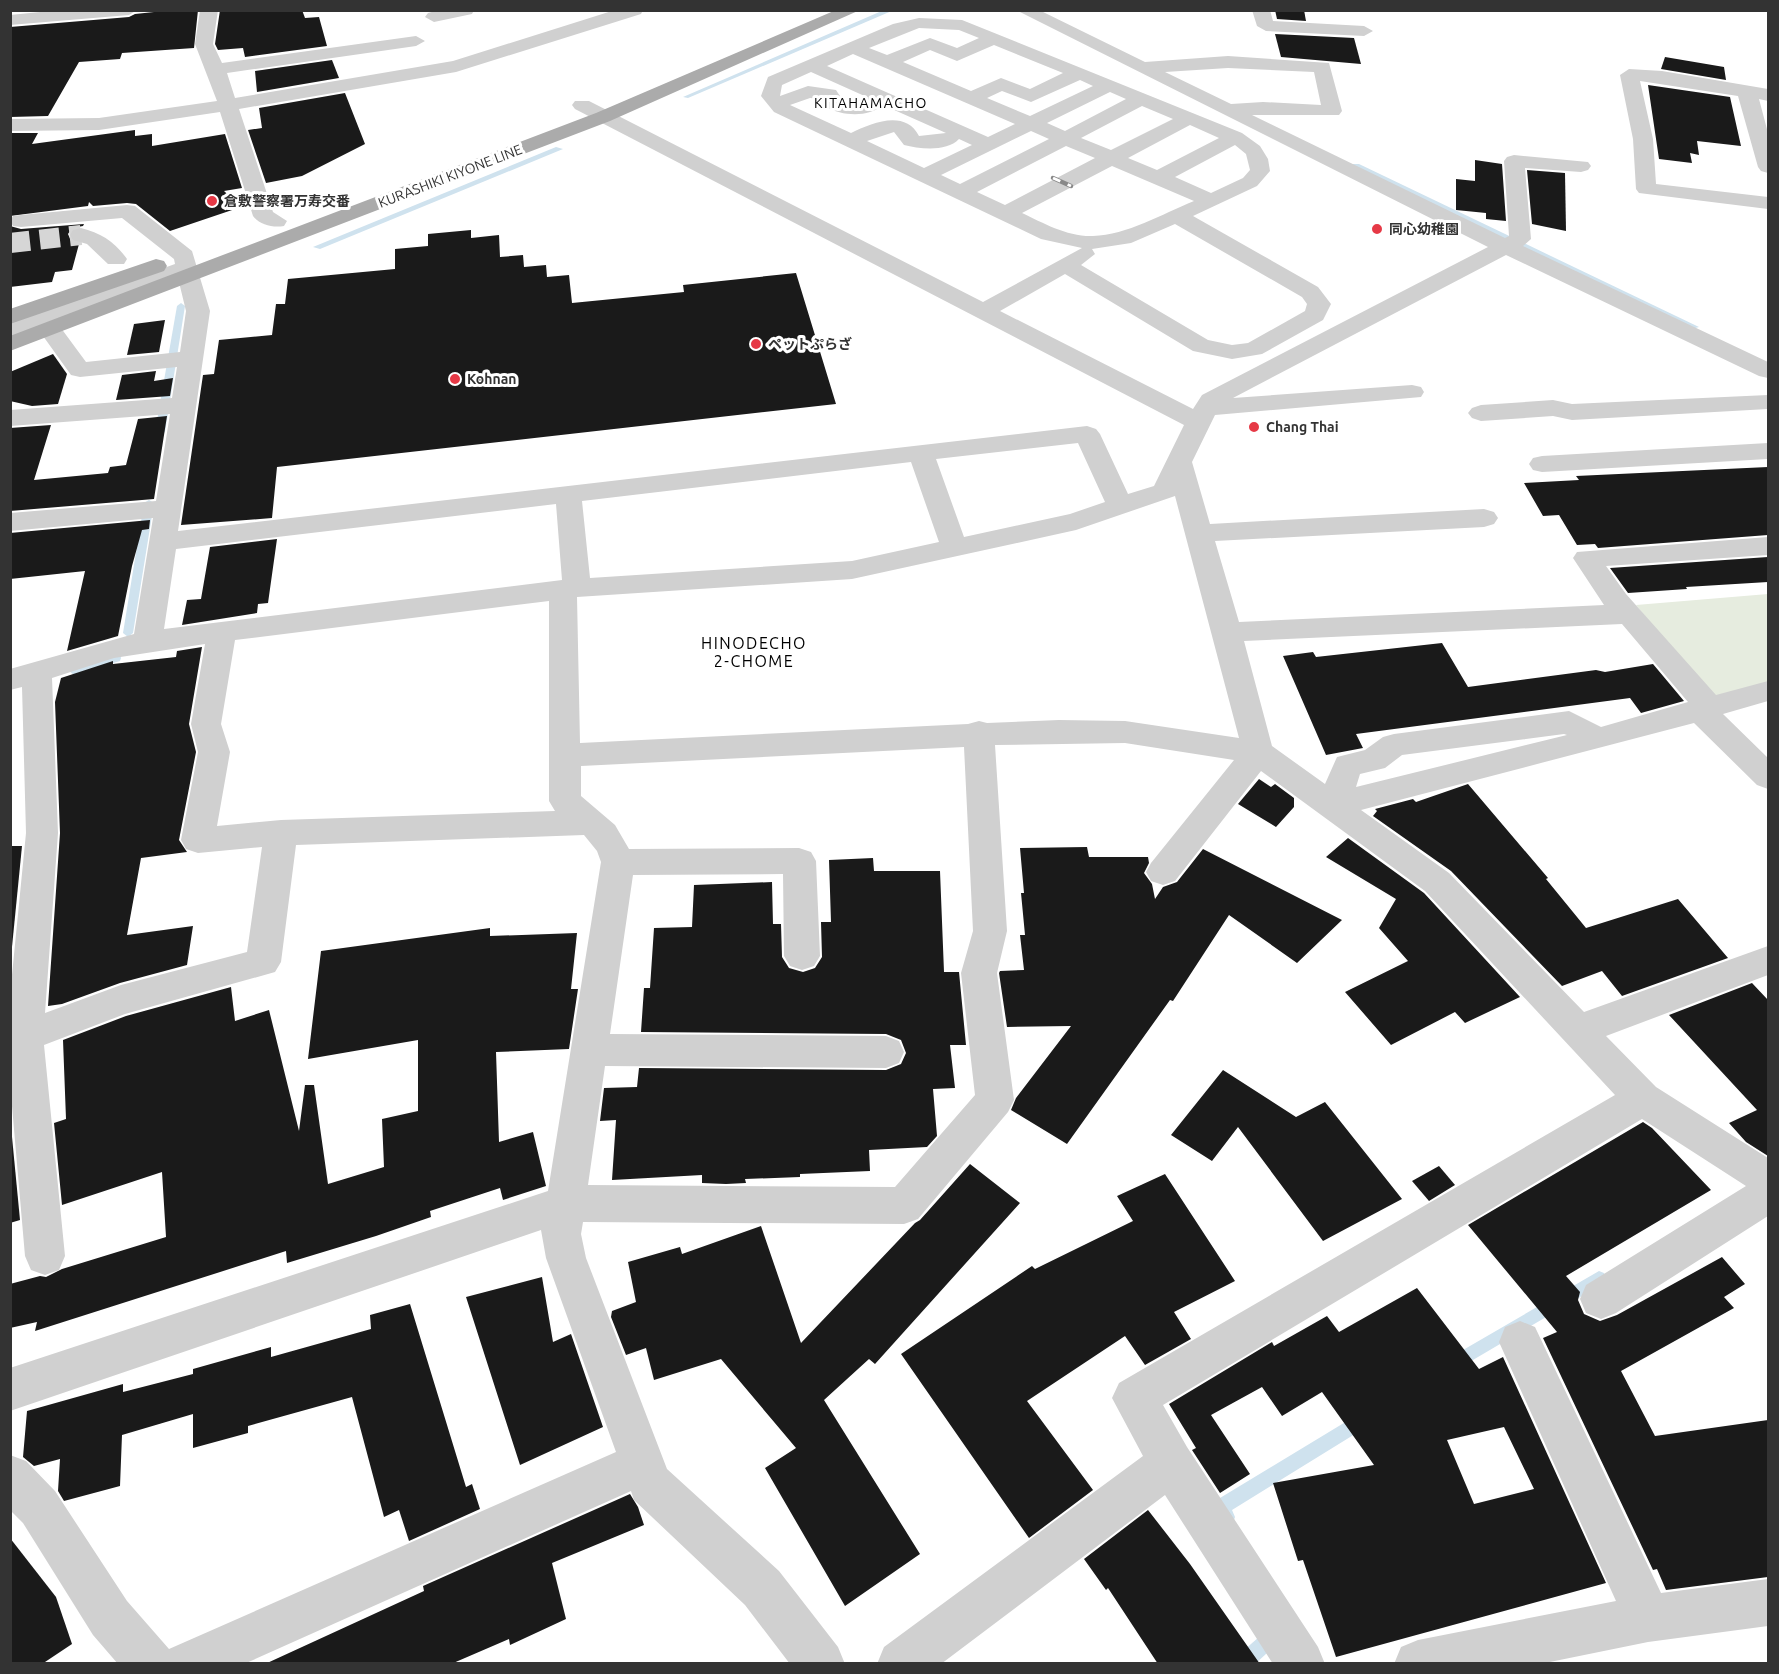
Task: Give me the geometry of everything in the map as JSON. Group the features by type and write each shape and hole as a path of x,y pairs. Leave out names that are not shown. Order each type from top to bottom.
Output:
{"main road":[{"name":"KURASHIKI KIYONE LINE","path":"10,344 50,329 187,267 276,221 582,105 813,10"},
{"name":"KURASHIKI KIYONE LINE","path":"10,317 187,267 603,117 852,10"}],"street":[{"path":"10,20 129,10"},
{"path":"209,10 204,44 216,69 264,216 276,221"},
{"path":"434,17 466,10"},
{"path":"10,125 99,124 228,105 456,66 589,16 634,10"},
{"path":"1024,10 1510,243 1768,371"},
{"path":"1261,10 1266,26 1364,30"},
{"path":"919,23 962,25 1235,136 1254,148 1259,158 1260,171 1250,182 1212,201 1123,238 1091,243 1049,234 775,104 769,90 775,81 852,47 899,28 919,23"},
{"path":"895,66 930,43 957,54 994,38"},
{"path":"216,69 416,41"},
{"path":"852,47 1109,159 1212,201"},
{"path":"850,141 892,125 900,127 909,134 911,141 923,144 938,142 976,124 973,117 946,113 937,108 935,103 970,66 927,60 895,66"},
{"path":"1147,67 1228,62 1322,66 1332,111 1235,110"},
{"path":"948,89 995,70 1020,82 1059,64"},
{"path":"805,67 838,78 983,148"},
{"path":"805,67 874,103 956,135"},
{"path":"838,78 859,71 878,76 882,85 894,88 948,89 1001,84 1031,96 1079,73"},
{"path":"1768,95 1662,77 1629,75 1643,139 1646,189 1768,203"},
{"path":"923,176 1110,85"},
{"path":"775,104 807,92 829,94 833,103 849,109 862,108 874,103"},
{"path":"1747,92 1768,167"},
{"path":"960,193 1063,138 1143,99"},
{"path":"582,105 984,311 1202,415 1412,392"},
{"path":"982,204 1167,108"},
{"path":"1004,214 1109,159 1198,122"},
{"path":"1132,168 1198,122"},
{"path":"1158,178 1235,136"},
{"path":"45,1256 18,1039 42,833 30,679 111,649 148,641 570,589 852,570 1076,521 1165,491 1211,400 1520,239 1514,161 1581,166"},
{"path":"21,221 127,211 187,267 198,311 178,360 154,509 163,542 148,641"},
{"path":"1065,265 1201,346 1232,352 1254,349 1315,315 1319,304 1310,292 1177,216"},
{"path":"81,235 95,239 116,259"},
{"path":"984,311 1088,252 1091,243"},
{"path":"10,331 187,267"},
{"path":"50,329 80,370 178,360"},
{"path":"1481,414 1553,408 1572,412 1768,402"},
{"path":"10,418 170,406"},
{"path":"163,542 1087,434 1120,506"},
{"path":"1542,464 1768,451"},
{"path":"921,454 955,549"},
{"path":"1179,463 1258,752"},
{"path":"568,495 570,589 564,755 565,801 611,842 618,862 561,1234 566,1258 650,1484 762,1588 821,1664"},
{"path":"10,522 154,509"},
{"path":"1199,532 1485,518"},
{"path":"1768,546 1587,558 1616,601 1630,614 1705,710 1768,777"},
{"path":"1227,632 1630,614"},
{"path":"222,632 206,723 214,752 198,840 281,833 591,822"},
{"path":"1333,805 1597,739 1768,691"},
{"path":"1333,805 1348,765 1374,760 1394,745 1569,722 1597,739"},
{"path":"564,755 979,732 1125,732 1258,752 1437,882 1579,1030 1642,1100 1766,1182 1601,1299"},
{"path":"10,1390 566,1203 904,1206 995,1100 979,973 990,931 979,732"},
{"path":"1163,872 1258,752"},
{"path":"18,1039 121,1000 263,962 281,833"},
{"path":"618,862 799,861 802,956"},
{"path":"1579,1030 1768,960"},
{"path":"590,1050 886,1052"},
{"path":"1286,1642 1171,1463 1134,1398 1642,1100"},
{"path":"1520,1342 1648,1618"},
{"path":"187,1664 643,1463"},
{"path":"901,1664 1171,1463"},
{"path":"10,1477 39,1507 61,1545 110,1617 151,1664"},
{"path":"1418,1664 1648,1618 1768,1604"}],"shaded area":[{"path":"1768,594 1768,686 1714,701 1636,605"}],"building":[{"path":"198,10 194,48 122,53 120,59 79,62 48,116 10,117 10,27 129,17 135,14"},
{"path":"220,10 302,10 305,18 319,17 327,46 245,57 243,48 218,50 215,44"},
{"path":"1275,10 1304,10 1306,21 1277,19"},
{"path":"1275,34 1354,38 1361,64 1281,57"},
{"path":"1665,57 1724,67 1726,80 1661,69"},
{"path":"332,60 339,78 257,92 255,71"},
{"path":"1648,85 1730,97 1741,146 1697,141 1699,155 1690,153 1692,163 1659,159"},
{"path":"345,93 365,144 302,176 266,183 248,130 262,128 259,108"},
{"path":"135,130 135,136 152,134 152,146 225,134 242,188 224,191 241,207 170,231 136,204 127,203 93,206 89,202 88,206 10,216 10,133 38,133 32,144"},
{"path":"1475,160 1502,164 1506,221 1486,219 1486,213 1456,210 1456,179 1475,181"},
{"path":"1527,170 1565,173 1566,231 1532,224"},
{"path":"84,224 72,228 68,234 71,241 79,244 72,270 55,272 52,282 10,287 10,226 21,229"},
{"name":"Kohnan","path":"471,230 471,238 499,235 500,257 523,255 524,267 546,265 547,277 569,275 572,303 684,292 683,285 796,273 836,404 277,467 272,518 181,525 203,375 214,374 219,340 272,335 276,304 285,304 288,279 395,269 395,249 428,246 428,234"},
{"path":"165,320 159,352 127,355 134,324"},
{"path":"53,354 67,374 58,404 32,406 10,401 10,372"},
{"path":"156,371 154,381 173,378 170,396 116,400 122,375"},
{"path":"167,416 154,499 10,511 10,428 51,425 34,480 108,473 110,467 126,465 138,419"},
{"path":"1768,467 1768,535 1598,548 1595,544 1577,545 1559,515 1543,516 1524,483 1579,480 1576,476"},
{"path":"150,520 149,529 142,530 132,566 118,636 67,651 85,571 10,579 10,533"},
{"path":"277,539 268,603 258,604 257,613 182,625 187,600 201,599 210,547"},
{"path":"1768,557 1768,582 1686,587 1687,589 1628,593 1610,568"},
{"path":"1442,643 1468,687 1596,670 1605,672 1653,664 1684,701 1641,713 1630,698 1356,734 1363,748 1326,755 1283,656 1313,652 1316,657"},
{"path":"202,647 189,724 196,752 179,840 187,852 141,858 127,935 193,926 187,965 120,983 62,1004 48,1006 60,833 55,702 61,678 113,661 113,664 176,657 177,651"},
{"path":"1259,779 1271,787 1275,784 1294,798 1294,807 1276,827 1238,804"},
{"path":"1468,784 1548,878 1546,879 1586,928 1678,899 1728,958 1622,996 1602,971 1562,986 1451,871 1373,816 1377,811 1375,809 1413,799 1416,802"},
{"path":"1348,838 1424,893 1520,997 1465,1023 1455,1012 1391,1045 1345,992 1408,961 1379,928 1396,899 1326,857"},
{"path":"10,846 22,846 10,967"},
{"path":"1087,847 1089,857 1148,857 1149,863 1144,873 1152,884 1155,899 1163,887 1177,882 1203,849 1342,920 1297,963 1229,915 1173,1001 1170,1000 1067,1144 1011,1110 1016,1098 1071,1026 1007,1027 999,973 1000,971 1024,970 1020,935 1025,935 1020,848"},
{"path":"873,858 874,871 940,871 944,972 959,972 966,1045 950,1045 955,1088 933,1089 937,1136 927,1147 869,1150 870,1171 800,1174 800,1177 745,1179 746,1183 726,1184 702,1183 702,1175 612,1180 616,1120 600,1121 604,1088 637,1087 639,1068 886,1070 901,1064 906,1053 901,1040 886,1034 641,1032 644,988 650,988 654,928 692,927 694,885 772,882 773,924 781,924 782,957 789,968 803,972 815,968 822,957 821,922 831,922 829,860"},
{"path":"490,928 490,936 577,933 571,989 578,989 569,1049 496,1052 499,1142 533,1132 546,1186 503,1200 500,1188 430,1211 431,1217 287,1263 286,1251 35,1331 37,1322 10,1328 10,1284 40,1276 46,1277 62,1269 166,1237 162,1172 62,1205 54,1123 66,1119 63,1040 126,1016 231,987 235,1021 269,1010 299,1131 305,1085 314,1085 328,1184 384,1167 382,1119 418,1111 418,1040 308,1059 321,951"},
{"path":"1752,983 1768,1000 1768,1156 1746,1142 1729,1123 1757,1110 1669,1015"},
{"path":"1223,1070 1296,1117 1325,1102 1402,1199 1323,1241 1238,1127 1212,1161 1171,1135"},
{"path":"1643,1122 1652,1128 1711,1190 1566,1276 1580,1292 1578,1300 1584,1314 1600,1321 1617,1315 1722,1257 1745,1284 1724,1297 1734,1308 1621,1371 1655,1436 1768,1420 1768,1577 1666,1590 1657,1569 1653,1570 1543,1338 1557,1332 1468,1225"},
{"path":"12,1137 20,1220 10,1223 10,1138"},
{"path":"970,1164 1020,1203 875,1364 869,1359 824,1400 920,1554 845,1606 765,1468 796,1448 721,1359 654,1380 646,1348 626,1355 611,1317 612,1311 636,1302 628,1262 680,1247 682,1254 761,1226 801,1343 920,1220"},
{"path":"1439,1166 1455,1185 1429,1201 1412,1181"},
{"path":"1165,1174 1235,1281 1174,1312 1191,1339 1145,1365 1125,1336 1027,1401 1093,1490 1029,1538 901,1354 1032,1266 1035,1269 1133,1221 1117,1196"},
{"path":"542,1277 553,1342 571,1334 603,1427 520,1465 466,1297"},
{"path":"1417,1288 1479,1369 1503,1357 1606,1583 1336,1657 1303,1560 1298,1561 1273,1483 1374,1465 1322,1392 1282,1416 1262,1387 1211,1415 1250,1474 1220,1493 1192,1450 1196,1448 1169,1404 1272,1342 1274,1346 1327,1316 1339,1332","holes":["1504,1427 1534,1489 1474,1504 1447,1440"]},
{"path":"410,1304 466,1487 472,1484 480,1509 409,1541 399,1510 384,1517 352,1397 248,1426 248,1433 193,1448 193,1414 122,1435 120,1486 64,1501 58,1491 60,1459 34,1466 23,1457 27,1411 123,1384 123,1392 193,1374 193,1369 271,1347 271,1357 371,1329 370,1315"},
{"path":"630,1494 638,1507 644,1525 552,1563 566,1619 510,1645 509,1639 451,1664 265,1664 424,1591 423,1586"},
{"path":"1148,1510 1190,1564 1260,1664 1158,1664 1108,1588 1106,1590 1084,1559"},
{"path":"10,1538 56,1597 72,1644 42,1664 10,1664"}],"waterway":[{"path":"686,97 891,10"},
{"path":"317,247 559,149"},
{"path":"1356,166 1695,327"},
{"path":"160,432 181,306"},
{"path":"128,633 149,503"},
{"path":"74,671 116,658"},
{"path":"1456,1362 1599,1278"},
{"path":"1227,1517 1221,1507 1362,1420"},
{"path":"1241,1664 1273,1636"}],"tunnel":[{"path":"10,243 81,235"}],"railway":[{"path":"1053,178 1071,186"}],"place":[{"name":"倉敷警察署万寿交番","path":"212,201"},
{"name":"同心幼稚園","path":"1377,229"},
{"name":"ペットぷらざ","path":"756,344"},
{"name":"Kohnan","path":"455,379"},
{"name":"Chang Thai","path":"1254,427"}],"district":[{"name":"KITAHAMACHO","path":"871,103"},
{"name":"HINODECHO 2-CHOME","path":"754,652"}]}
